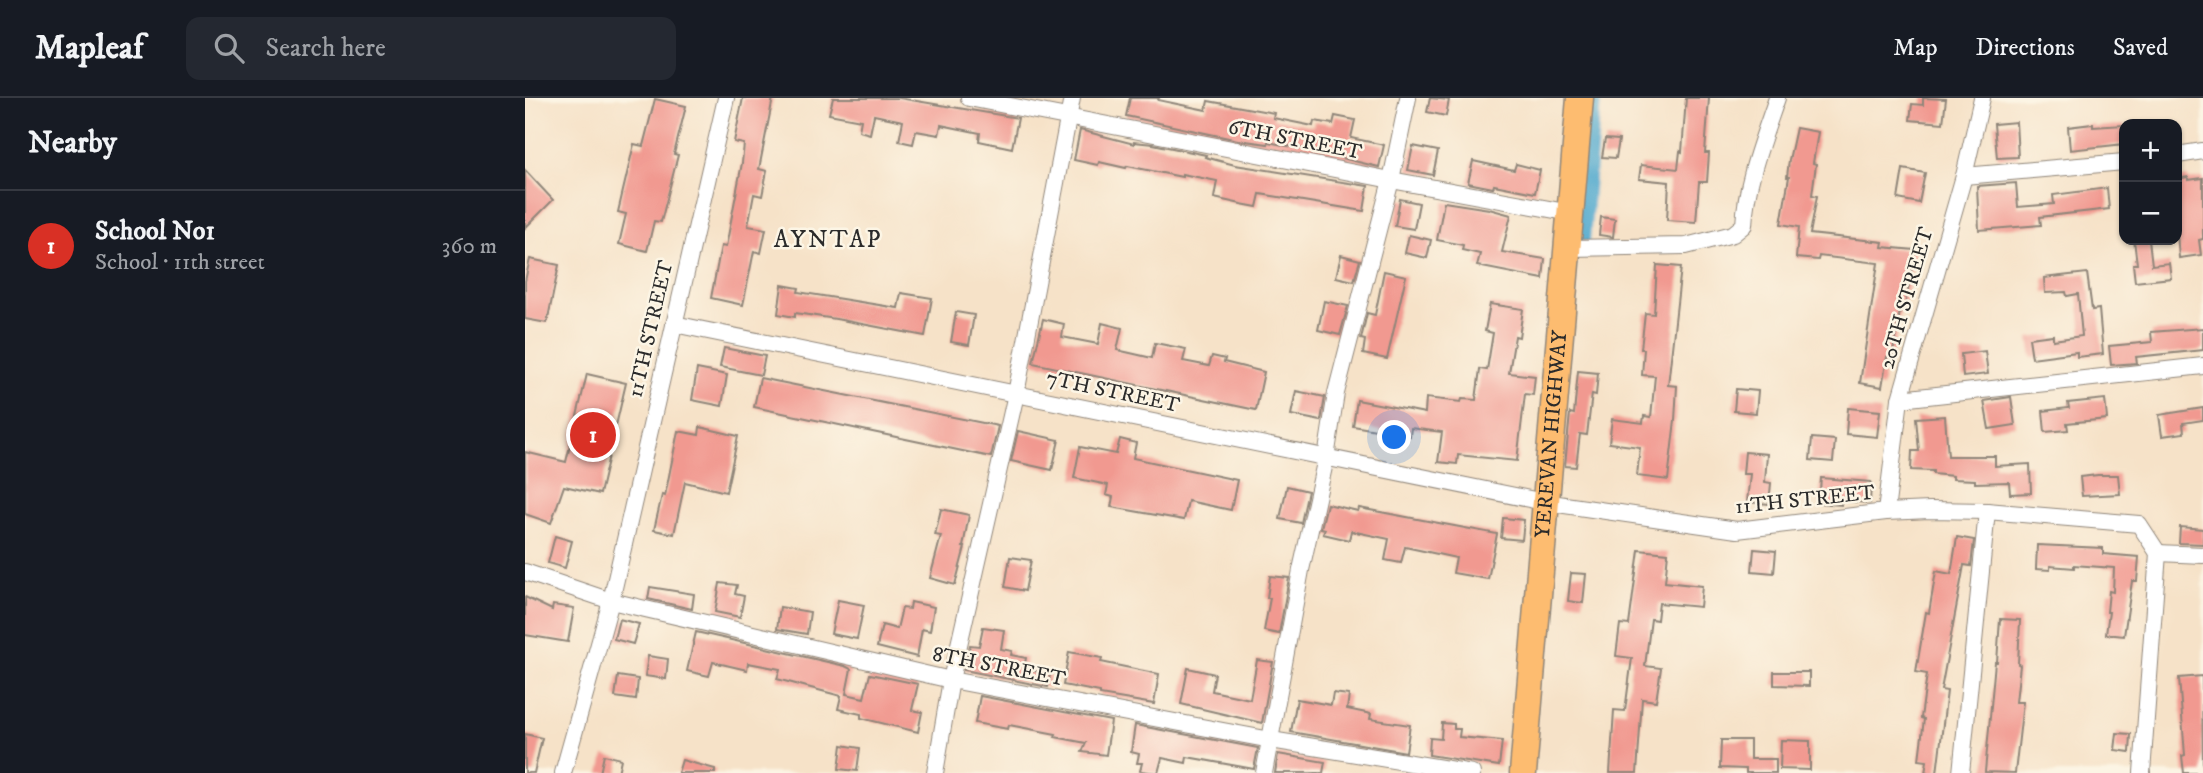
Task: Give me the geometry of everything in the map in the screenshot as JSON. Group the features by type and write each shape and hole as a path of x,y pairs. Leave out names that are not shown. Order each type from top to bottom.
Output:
{"main road":[{"name":"YEREVAN HIGHWAY","path":"1523,773 1580,98"}],"street":[{"name":"11TH STREET","path":"563,773 611,601 726,98"},
{"name":"6TH STREET","path":"969,98 1571,213"},
{"path":"935,773 951,680 1016,394 1072,98"},
{"path":"1264,773 1301,570 1326,458 1336,393 1391,180 1408,98"},
{"path":"1568,248 1686,246 1733,234 1744,225 1744,211 1757,156 1777,98"},
{"name":"20TH STREET","path":"1886,512 1900,399 1964,176 1982,98"},
{"path":"2182,154 2203,151"},
{"path":"1964,176 2119,162"},
{"name":"7TH STREET","path":"674,324 1545,502"},
{"path":"1900,399 2203,366"},
{"name":"11TH STREET","path":"1545,502 1737,530 1886,512 1987,511 2139,524 2158,553"},
{"path":"1961,773 1987,511"},
{"path":"2142,773 2158,553 2203,555"},
{"name":"8TH STREET","path":"525,572 611,601 951,680 1271,740 1472,773"}],"building":[{"path":"743,98 773,98 759,169 767,171 762,196 754,194 748,226 766,229 761,253 754,251 743,305 711,298 721,246 726,247 742,163 744,144 734,142"},
{"path":"833,98 899,98 1018,118 1012,148 979,141 980,133 941,125 939,135 916,131 913,144 899,141 903,121 874,115 870,134 859,131 861,120 829,114"},
{"path":"1130,98 1159,98 1158,100 1206,110 1208,101 1274,113 1273,118 1313,126 1314,121 1333,124 1335,116 1355,120 1351,138 1384,145 1379,167 1308,150 1268,142 1238,140 1126,116"},
{"path":"1430,98 1449,100 1446,116 1427,112"},
{"path":"1686,98 1709,98 1705,153 1709,153 1707,182 1699,182 1696,222 1667,220 1669,182 1639,179 1641,165 1678,169"},
{"path":"1923,98 1946,99 1943,123 1910,120 1912,104 1923,105"},
{"path":"655,99 686,106 674,154 678,155 661,222 654,221 647,251 619,244 626,214 618,212 634,144 643,146"},
{"path":"2016,122 2018,157 1997,158 1994,124"},
{"path":"2093,124 2093,127 2119,125 2119,145 2070,150 2068,127"},
{"path":"1796,128 1818,132 1812,195 1817,196 1810,234 1883,242 1882,247 1915,250 1904,312 1900,311 1892,358 1887,357 1882,387 1860,383 1878,263 1819,256 1818,260 1796,258 1799,227 1781,224"},
{"path":"1080,130 1134,144 1153,144 1206,155 1205,157 1235,165 1368,186 1364,211 1260,194 1257,207 1214,198 1217,181 1074,160"},
{"path":"1605,139 1619,140 1616,158 1602,157"},
{"path":"1413,146 1438,151 1433,175 1408,170"},
{"path":"1473,161 1514,170 1516,164 1540,170 1535,193 1468,183"},
{"path":"1903,169 1925,173 1919,203 1898,199"},
{"path":"525,170 553,200 525,228"},
{"path":"2182,178 2203,178 2203,239 2199,240 2201,255 2179,258 2178,245 2182,245"},
{"path":"2016,183 2018,207 2054,204 2053,195 2107,188 2109,209 2040,217 2041,225 1979,230 1977,186"},
{"path":"1400,199 1419,203 1414,229 1395,226"},
{"path":"1444,202 1511,215 1502,252 1545,259 1543,279 1477,266 1480,254 1462,250 1463,245 1437,240"},
{"path":"1601,217 1615,219 1613,237 1599,235"},
{"path":"1409,235 1431,240 1427,258 1405,253"},
{"path":"2135,245 2150,245 2152,265 2169,263 2171,278 2135,282 2133,264 2137,264"},
{"path":"1341,255 1360,260 1354,281 1336,277"},
{"path":"530,259 559,265 547,323 525,319 525,281"},
{"path":"1657,265 1681,267 1668,385 1677,386 1668,480 1637,476 1640,447 1609,443 1612,419 1643,423 1644,416 1651,417 1655,376 1642,375 1644,349 1641,349 1645,313 1654,314"},
{"path":"1384,271 1406,276 1387,359 1363,354 1365,340 1361,339 1367,313 1375,315"},
{"path":"2087,273 2092,310 2099,309 2103,354 2077,357 2077,352 2032,358 2029,338 2053,335 2053,340 2082,336 2078,294 2067,296 2066,292 2045,293 2044,278"},
{"path":"782,285 799,288 798,292 898,308 901,293 932,298 925,336 836,319 795,313 795,317 778,314"},
{"path":"1324,301 1348,306 1340,335 1318,330"},
{"path":"1490,304 1523,309 1509,373 1535,376 1533,395 1525,394 1517,461 1458,455 1457,464 1438,462 1442,432 1411,428 1410,436 1353,426 1357,400 1425,413 1426,398 1461,402 1462,399 1476,400 1480,369 1487,370 1493,333 1485,331"},
{"path":"956,312 974,315 969,345 951,342"},
{"path":"1043,319 1064,324 1062,337 1098,344 1102,323 1122,328 1117,350 1152,358 1155,343 1186,349 1183,361 1209,366 1212,356 1225,359 1224,362 1264,372 1256,410 1033,363"},
{"path":"2203,328 2203,350 2136,357 2137,363 2111,365 2109,346 2152,342 2151,332"},
{"path":"724,348 765,356 761,375 720,367"},
{"path":"1985,351 1988,374 1963,377 1961,354"},
{"path":"697,369 727,375 722,406 692,400"},
{"path":"1578,371 1598,373 1596,395 1592,394 1587,435 1580,434 1576,467 1565,466 1570,413 1574,414"},
{"path":"587,374 626,383 600,494 564,486 551,523 525,514 525,452 566,462"},
{"path":"760,378 998,426 991,457 754,407"},
{"path":"1736,389 1758,391 1756,413 1734,411"},
{"path":"1296,391 1325,397 1321,421 1291,415"},
{"path":"2011,397 2015,425 1989,429 1984,401"},
{"path":"2105,399 2107,419 2067,423 2068,430 2045,432 2043,411 2069,408 2068,403"},
{"path":"1848,408 1880,411 1877,437 1846,434"},
{"path":"2203,408 2203,420 2183,423 2184,433 2162,436 2159,415"},
{"path":"1945,416 1948,456 1995,456 1995,466 2030,464 2031,493 2010,494 2009,482 1975,483 1975,480 1953,479 1953,476 1933,474 1933,471 1911,470 1912,451 1919,451 1916,418"},
{"path":"700,427 738,436 726,492 685,482 674,534 654,530 662,495 665,496 678,431 699,435"},
{"path":"1018,431 1059,440 1052,470 1011,461"},
{"path":"1812,438 1835,440 1833,462 1810,460"},
{"path":"1120,439 1136,443 1133,458 1237,480 1231,510 1188,501 1184,520 1111,507 1113,497 1106,495 1108,485 1074,478 1080,447 1116,454"},
{"path":"1745,452 1767,454 1765,482 1771,483 1769,504 1747,502 1750,474 1743,474"},
{"path":"2118,475 2120,494 2082,496 2080,477"},
{"path":"1821,478 1871,482 1870,503 1819,503"},
{"path":"1287,486 1308,491 1301,523 1280,519"},
{"path":"1327,504 1497,534 1488,579 1453,573 1456,558 1405,547 1401,563 1385,560 1389,539 1351,531 1349,540 1323,534 1325,529 1321,528"},
{"path":"941,509 969,515 965,547 955,585 930,578 941,536 935,535"},
{"path":"1503,518 1524,520 1522,540 1501,538"},
{"path":"2180,527 2203,529 2203,544 2179,543"},
{"path":"555,536 572,541 565,568 548,563"},
{"path":"1957,537 1974,540 1971,566 1964,565 1941,690 1947,691 1937,773 1925,773 1927,761 1919,760 1927,674 1916,672 1936,571 1951,574"},
{"path":"2037,545 2103,548 2103,554 2139,557 2137,581 2132,581 2124,636 2106,634 2109,591 2113,592 2114,568 2074,565 2074,568 2050,566 2050,570 2036,569"},
{"path":"1754,549 1776,551 1774,573 1752,571"},
{"path":"1639,550 1668,553 1665,582 1702,586 1700,607 1659,603 1657,620 1651,619 1645,666 1661,668 1656,701 1642,699 1637,773 1610,773 1614,710 1625,711 1632,658 1616,656 1620,624 1629,625"},
{"path":"1010,557 1031,560 1025,591 1005,587"},
{"path":"1571,573 1586,574 1583,603 1568,601"},
{"path":"1270,576 1289,578 1279,634 1264,631 1270,598 1267,598"},
{"path":"720,583 737,585 735,594 744,596 740,617 715,612"},
{"path":"650,587 694,594 692,609 648,599"},
{"path":"525,597 552,610 553,605 574,608 568,642 525,635"},
{"path":"838,600 864,605 857,639 831,634"},
{"path":"911,602 934,607 930,631 922,629 917,657 877,647 882,625 897,629 902,608 910,609"},
{"path":"780,607 810,612 807,634 777,629"},
{"path":"619,619 639,624 633,644 614,639"},
{"path":"2000,619 2020,620 2020,665 2016,702 2023,702 2015,773 1985,772"},
{"path":"983,627 1004,630 1001,649 1012,651 1011,655 1026,658 1024,669 1050,674 1048,687 964,670 970,645 979,646"},
{"path":"696,632 845,666 851,669 846,694 864,698 870,674 918,684 912,710 922,712 918,732 861,718 861,714 838,709 841,696 777,679 780,669 748,663 747,670 713,662 709,676 687,671"},
{"path":"1069,652 1102,658 1101,662 1159,674 1154,704 1100,695 1100,692 1063,685"},
{"path":"648,656 668,659 666,679 645,676"},
{"path":"1257,660 1273,662 1262,723 1181,704 1188,668 1215,674 1212,691 1250,699"},
{"path":"1774,672 1809,672 1809,686 1774,685"},
{"path":"618,676 638,679 636,700 615,697"},
{"path":"2202,676 2203,773 2184,773 2179,678"},
{"path":"1333,693 1349,695 1347,709 1371,714 1370,719 1410,725 1406,752 1291,732 1297,699 1331,705"},
{"path":"980,696 1111,721 1106,755 1082,752 1086,743 1055,737 1056,734 1009,725 1008,729 975,723"},
{"path":"1442,723 1454,724 1454,729 1460,729 1459,737 1502,741 1499,766 1429,755 1430,738 1441,739"},
{"path":"1135,725 1258,748 1254,769 1187,757 1186,763 1162,758 1158,773 1140,771 1142,763 1137,763 1139,754 1131,752"},
{"path":"2117,733 2131,734 2130,752 2115,750"},
{"path":"525,734 542,738 534,773 525,773"},
{"path":"1721,740 1750,740 1750,759 1776,759 1776,773 1746,773 1746,769 1720,768"},
{"path":"1781,740 1810,741 1810,770 1780,769"},
{"path":"842,745 860,748 857,771 839,769"},
{"path":"1278,754 1325,762 1323,773 1275,773"},
{"path":"604,755 621,759 618,773 600,773"},
{"path":"682,760 715,769 715,773 678,773"}],"waterway":[{"path":"1582,240 1593,98"}],"place":[{"name":"School No1","path":"593,435"}],"district":[{"name":"AYNTAP","path":"828,240"}]}
